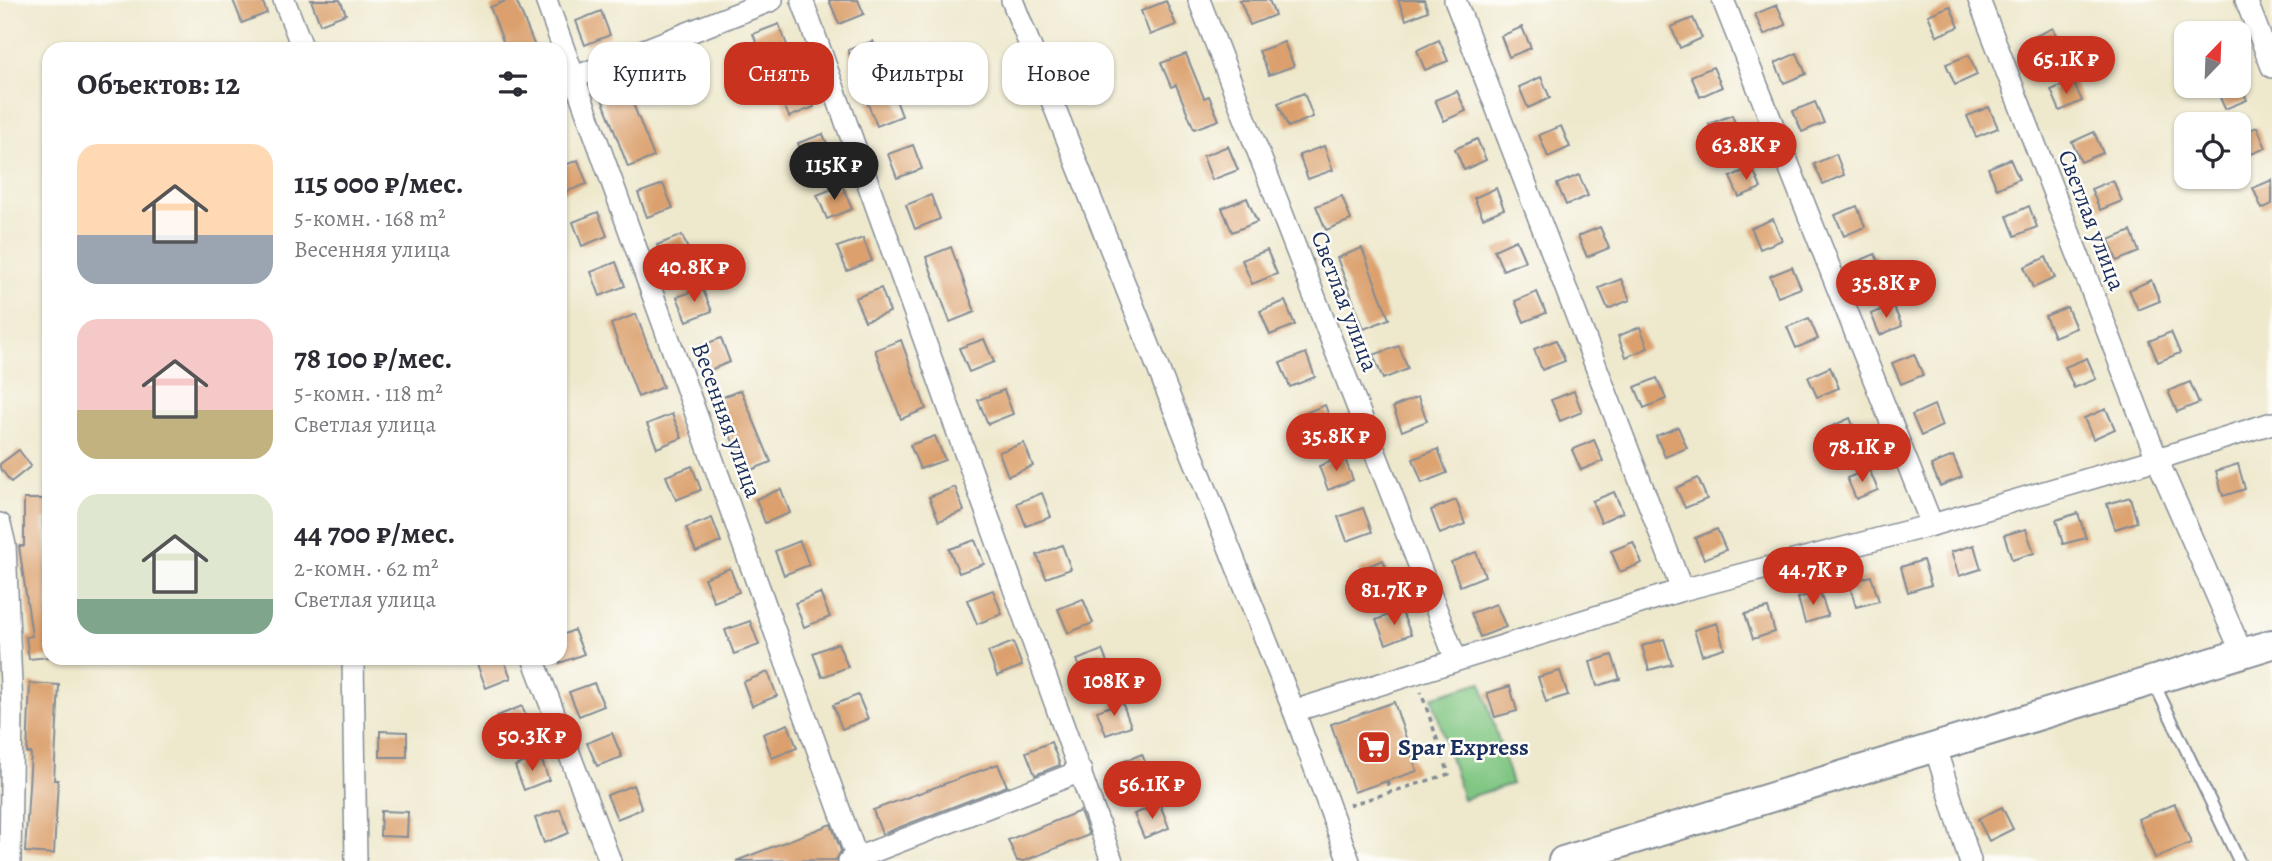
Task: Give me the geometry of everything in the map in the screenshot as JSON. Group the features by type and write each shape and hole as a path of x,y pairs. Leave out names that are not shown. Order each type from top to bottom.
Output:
{"street":[{"path":"284,0 300,42"},
{"name":"Весенняя улица","path":"546,0 558,42"},
{"path":"568,80 772,0"},
{"path":"802,0 1112,861"},
{"path":"1012,0 1294,711 1349,861"},
{"name":"Светлая улица","path":"1199,0 1456,660"},
{"path":"1455,0 1682,590"},
{"path":"1723,0 1932,525"},
{"name":"Светлая улица","path":"1979,0 2157,459 2242,653"},
{"path":"2246,0 2272,66"},
{"name":"Весенняя улица","path":"568,80 854,860 1081,771"},
{"path":"1294,711 1682,590 1932,525 2272,423"},
{"path":"2,538 12,708 6,788 10,861"},
{"path":"1563,861 2272,644"},
{"path":"353,665 356,861"},
{"path":"536,665 610,861"},
{"path":"1935,747 1970,861"}],"lane":[{"path":"2152,680 2239,861"}],"path":[{"path":"1330,811 1449,774 1415,673"},
{"path":"1387,781 1390,792"}],"green space":[{"path":"1481,682 1512,784 1463,799 1432,697"}],"building":[{"path":"233,0 262,0 267,13 242,23"},
{"path":"311,0 340,0 346,14 320,24"},
{"path":"516,0 533,42 503,42 490,7"},
{"path":"829,0 858,0 864,14 839,24"},
{"path":"1240,0 1269,0 1275,15 1250,25"},
{"path":"1398,0 1424,0 1428,11 1406,20"},
{"path":"1166,1 1176,25 1150,35 1141,11"},
{"path":"1777,5 1786,25 1764,35 1755,14"},
{"path":"1950,6 1959,27 1937,36 1928,15"},
{"path":"601,11 610,35 585,45 576,21"},
{"path":"1693,18 1702,38 1680,48 1671,27"},
{"path":"779,24 786,42 756,42 753,34"},
{"path":"1522,27 1531,48 1509,57 1501,36"},
{"path":"2053,28 2062,49 2039,58 2031,38"},
{"path":"1439,40 1448,61 1425,70 1417,50"},
{"path":"1284,42 1294,66 1269,75 1259,51"},
{"path":"1797,53 1806,74 1784,83 1775,63"},
{"path":"1186,54 1204,98 1209,96 1219,120 1194,129 1176,85 1171,87 1161,63"},
{"path":"1969,55 1977,75 1955,85 1946,64"},
{"path":"1713,67 1722,87 1700,97 1691,76"},
{"path":"1541,77 1550,98 1528,108 1519,87"},
{"path":"2073,81 2082,101 2060,111 2051,90"},
{"path":"1457,91 1466,111 1444,121 1435,100"},
{"path":"1304,93 1313,117 1288,127 1278,103"},
{"path":"2220,98 2246,98 2247,100 2225,109"},
{"path":"1815,102 1824,123 1802,132 1793,111"},
{"path":"604,105 633,105 654,157 628,167"},
{"path":"784,105 813,105 814,107 789,117"},
{"path":"868,105 898,105 902,116 877,126"},
{"path":"1989,107 1998,128 1976,137 1967,116"},
{"path":"1732,115 1740,136 1718,146 1709,124"},
{"path":"1561,126 1570,147 1548,157 1539,135"},
{"path":"2257,127 2266,148 2251,154 2251,130"},
{"path":"2094,132 2103,153 2081,162 2072,142"},
{"path":"823,134 833,158 807,167 798,143"},
{"path":"1477,139 1486,160 1464,170 1455,149"},
{"path":"913,145 922,169 897,178 888,154"},
{"path":"1228,146 1238,170 1212,180 1203,156"},
{"path":"1324,146 1333,170 1308,179 1299,155"},
{"path":"1836,154 1844,175 1823,184 1814,164"},
{"path":"2010,159 2019,179 1997,189 1988,168"},
{"path":"578,160 587,184 567,191 567,164"},
{"path":"1752,167 1761,188 1739,197 1730,177"},
{"path":"1579,175 1588,196 1566,205 1557,184"},
{"path":"2113,180 2122,201 2100,210 2091,189"},
{"path":"2272,180 2272,204 2262,209 2253,188"},
{"path":"663,184 673,208 647,217 638,193"},
{"path":"842,185 852,209 827,219 817,195"},
{"path":"1496,188 1504,209 1483,218 1474,198"},
{"path":"931,195 940,219 915,229 906,205"},
{"path":"1342,196 1351,220 1326,230 1316,206"},
{"path":"1247,198 1257,222 1232,232 1222,208"},
{"path":"1857,206 1865,227 1844,236 1835,215"},
{"path":"2029,206 2037,227 2015,236 2007,216"},
{"path":"598,212 607,236 582,246 573,222"},
{"path":"1773,219 1782,240 1760,249 1751,228"},
{"path":"1600,227 1609,248 1587,257 1578,236"},
{"path":"2131,231 2139,252 2117,261 2109,240"},
{"path":"682,235 692,259 667,269 657,245"},
{"path":"863,238 872,261 847,271 837,247"},
{"path":"1516,240 1525,261 1503,270 1494,250"},
{"path":"951,247 975,312 950,322 926,257"},
{"path":"1362,248 1389,319 1364,329 1337,258"},
{"path":"1267,250 1277,274 1252,284 1242,260"},
{"path":"1875,254 1884,275 1862,284 1854,263"},
{"path":"2046,257 2055,278 2033,288 2024,267"},
{"path":"616,262 625,286 600,296 591,272"},
{"path":"1792,267 1801,288 1778,297 1770,276"},
{"path":"1621,279 1630,300 1608,309 1599,288"},
{"path":"2151,280 2160,301 2138,310 2129,290"},
{"path":"702,288 712,311 687,321 677,297"},
{"path":"881,288 890,312 865,321 855,298"},
{"path":"1537,292 1546,313 1524,322 1515,301"},
{"path":"1285,301 1295,325 1270,335 1260,311"},
{"path":"1893,305 1902,326 1880,335 1871,314"},
{"path":"2067,307 2076,328 2054,337 2045,316"},
{"path":"636,314 663,387 638,397 611,324"},
{"path":"1809,318 1818,339 1796,348 1787,327"},
{"path":"1640,327 1648,348 1626,357 1618,336"},
{"path":"2171,332 2180,353 2158,362 2149,341"},
{"path":"721,338 730,362 705,372 695,348"},
{"path":"984,339 994,362 969,372 959,348"},
{"path":"901,340 926,409 901,419 875,350"},
{"path":"1556,340 1565,361 1542,370 1534,349"},
{"path":"1399,346 1408,369 1383,379 1373,355"},
{"path":"1306,353 1315,377 1290,387 1280,363"},
{"path":"1914,354 1923,375 1901,384 1892,363"},
{"path":"2087,358 2096,379 2074,388 2065,367"},
{"path":"1830,367 1839,388 1817,397 1808,377"},
{"path":"1657,378 1666,399 1644,408 1635,387"},
{"path":"2190,382 2199,403 2177,412 2168,391"},
{"path":"741,390 771,462 746,472 715,400"},
{"path":"1004,390 1013,414 988,424 978,400"},
{"path":"1574,391 1582,412 1560,421 1551,400"},
{"path":"1418,397 1427,421 1402,431 1393,407"},
{"path":"1325,405 1334,429 1309,439 1300,415"},
{"path":"1934,405 1942,426 1921,436 1912,415"},
{"path":"2106,409 2115,429 2093,439 2084,418"},
{"path":"672,414 682,438 657,448 647,424"},
{"path":"1850,418 1859,440 1837,449 1828,428"},
{"path":"1678,427 1687,448 1665,457 1656,436"},
{"path":"935,436 945,460 920,469 910,445"},
{"path":"1594,440 1603,461 1581,470 1572,450"},
{"path":"1024,443 1033,466 1008,476 999,452"},
{"path":"1438,449 1447,473 1422,483 1413,459"},
{"path":"19,450 31,466 11,482 0,464"},
{"path":"1344,456 1353,480 1328,490 1319,466"},
{"path":"1953,456 1962,477 1940,486 1931,465"},
{"path":"2238,464 2245,489 2223,496 2216,471"},
{"path":"692,466 701,490 676,500 666,476"},
{"path":"1869,469 1878,490 1856,499 1847,478"},
{"path":"1698,478 1707,499 1685,508 1676,488"},
{"path":"955,487 964,511 939,521 929,497"},
{"path":"781,489 790,513 765,523 756,499"},
{"path":"1614,492 1623,512 1601,522 1592,501"},
{"path":"1042,493 1051,517 1026,526 1017,503"},
{"path":"2130,497 2137,522 2115,529 2107,504"},
{"path":"24,499 42,499 42,658 29,659 26,637 32,636 19,546 24,546"},
{"path":"1456,500 1465,524 1440,534 1431,510"},
{"path":"1363,508 1372,532 1347,541 1338,517"},
{"path":"2078,513 2086,538 2063,544 2056,520"},
{"path":"712,518 721,542 696,552 686,528"},
{"path":"1717,529 1726,550 1704,559 1695,538"},
{"path":"2026,529 2034,553 2012,560 2004,535"},
{"path":"975,540 984,564 959,573 949,549"},
{"path":"800,541 809,565 784,575 775,551"},
{"path":"1633,542 1642,563 1620,572 1611,551"},
{"path":"1062,545 1071,569 1046,578 1037,555"},
{"path":"1974,545 1981,569 1959,576 1951,552"},
{"path":"1476,552 1485,576 1460,586 1451,562"},
{"path":"1383,560 1393,584 1367,594 1358,570"},
{"path":"1923,560 1931,585 1908,592 1901,567"},
{"path":"730,568 739,592 714,602 704,578"},
{"path":"1871,576 1879,601 1856,607 1849,583"},
{"path":"993,590 1002,614 977,624 967,600"},
{"path":"1820,591 1828,616 1805,623 1798,598"},
{"path":"820,593 830,617 804,627 795,603"},
{"path":"1083,599 1093,623 1068,633 1058,609"},
{"path":"1496,604 1506,627 1480,637 1471,613"},
{"path":"1768,608 1775,632 1753,639 1745,614"},
{"path":"1401,610 1411,634 1386,644 1376,620"},
{"path":"750,621 759,645 734,654 725,630"},
{"path":"1717,623 1724,648 1702,655 1694,630"},
{"path":"574,630 584,654 567,660 567,633"},
{"path":"1664,639 1672,664 1649,670 1642,646"},
{"path":"1013,642 1022,666 997,676 988,652"},
{"path":"838,643 848,667 822,677 813,653"},
{"path":"1102,650 1112,674 1086,684 1077,660"},
{"path":"1612,655 1620,679 1597,686 1590,662"},
{"path":"477,665 506,665 511,678 486,688"},
{"path":"1560,671 1568,695 1546,702 1538,677"},
{"path":"768,672 777,696 752,706 743,682"},
{"path":"30,683 59,685 54,780 58,780 54,854 25,852 31,753 27,753"},
{"path":"594,683 604,706 579,716 569,692"},
{"path":"1510,686 1517,711 1495,717 1487,693"},
{"path":"858,695 868,719 842,729 833,705"},
{"path":"1122,702 1131,726 1106,735 1097,711"},
{"name":"Spar Express","path":"1394,702 1417,771 1354,792 1331,724"},
{"path":"522,706 531,730 506,740 497,716"},
{"path":"788,724 797,748 772,758 763,734"},
{"path":"380,731 407,732 407,757 380,757"},
{"path":"612,733 622,757 597,766 587,743"},
{"path":"1051,742 1060,765 1035,775 1026,752"},
{"path":"1142,754 1151,778 1126,788 1117,764"},
{"path":"540,756 549,780 524,790 515,766"},
{"path":"998,764 1007,786 882,834 873,810"},
{"path":"633,785 642,809 617,819 607,795"},
{"path":"1160,804 1169,828 1144,838 1134,814"},
{"path":"2175,804 2191,843 2155,858 2138,819"},
{"path":"2002,807 2013,829 1989,841 1978,819"},
{"path":"560,809 569,833 544,843 535,818"},
{"path":"381,811 408,812 407,837 380,836"},
{"path":"1080,811 1089,835 1024,861 1017,861 1008,840"},
{"path":"831,824 841,851 836,860 736,861"}],"place":[{"name":"Spar Express","path":"1374,747"}]}
